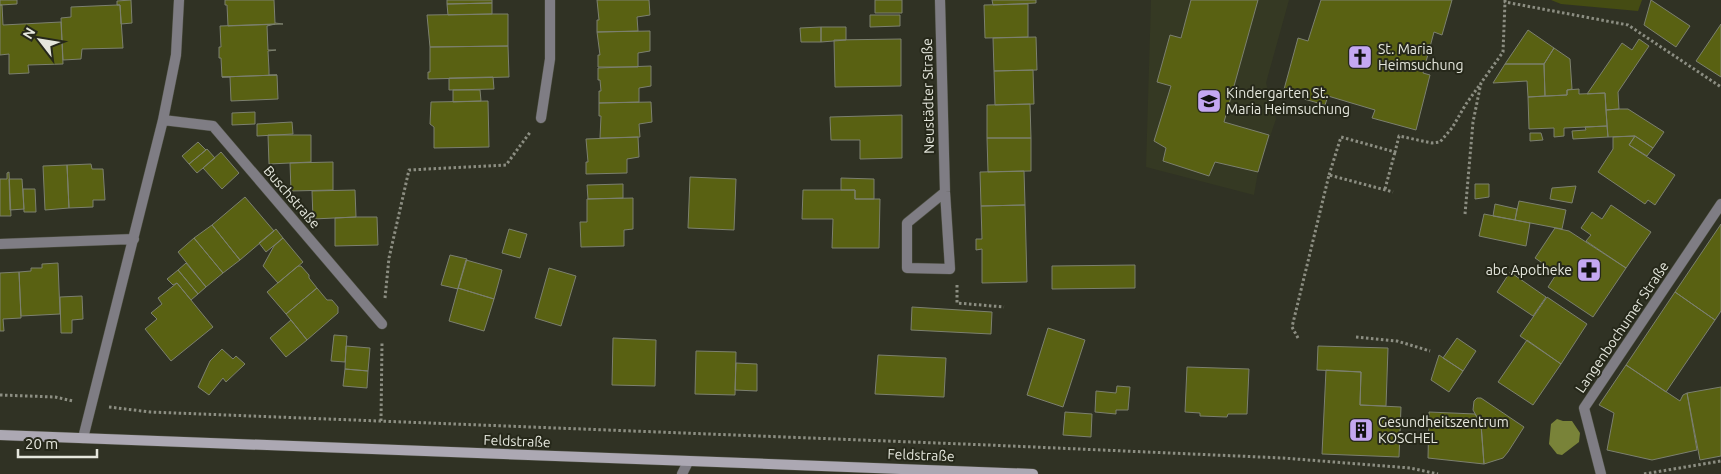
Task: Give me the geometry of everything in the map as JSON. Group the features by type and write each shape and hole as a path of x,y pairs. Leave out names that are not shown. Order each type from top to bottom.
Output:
{"main road":[{"name":"Feldstraße","path":"0,435 1032,474"}],"street":[{"path":"82,438 163,120 176,55 179,0"},
{"path":"541,118 550,59 550,0"},
{"name":"Neustädter Straße","path":"940,0 945,192 950,269"},
{"name":"Buschstraße","path":"163,120 213,126 382,324"},
{"path":"945,192 907,223 908,268 950,269"},
{"name":"Langenbochumer Straße","path":"1601,474 1584,408 1721,204"},
{"path":"0,244 134,238"},
{"path":"682,474 688,462"}],"path":[{"path":"1385,190 1399,136 1432,143 1440,142 1452,128 1466,104 1503,52 1505,1 1628,25 1721,87"},
{"path":"1465,214 1473,122 1481,83"},
{"path":"381,421 382,324 390,258 409,170 506,165 541,118"},
{"path":"1298,338 1292,326 1329,175 1341,137 1395,152"},
{"path":"1329,175 1393,192"},
{"path":"950,269 956,276 957,302 1004,307"},
{"path":"1356,337 1397,341 1430,351"},
{"path":"0,395 55,397 91,405 150,412 1283,458 1410,468 1438,474"},
{"path":"1644,474 1721,461"}],"shaded area":[{"name":"Kindergarten St. Maria Heimsuchung","path":"1151,0 1289,0 1266,83 1276,119 1258,172 1254,195 1146,167"},
{"path":"1551,0 1642,0 1638,11 1561,4"},
{"path":"1557,419 1572,421 1580,433 1579,442 1562,455 1557,454 1549,444 1551,424"}],"building":[{"path":"0,0 17,0 17,4 0,5"},
{"path":"131,0 132,23 121,24 120,5 117,5 117,1"},
{"path":"225,0 274,0 275,23 283,24 228,26"},
{"path":"447,0 492,0 492,3 447,4"},
{"path":"597,0 649,0 650,15 637,17 638,31 597,32 597,20 599,20"},
{"path":"875,0 902,0 902,13 875,13"},
{"path":"992,0 1036,0 1036,3 993,5"},
{"path":"1191,0 1258,0 1224,122 1269,135 1258,172 1215,162 1209,176 1163,161 1166,148 1154,141 1171,86 1157,82 1170,35 1181,38"},
{"name":"St. Maria Heimsuchung","path":"1321,0 1452,0 1442,35 1434,32 1423,73 1430,75 1416,130 1372,118 1375,110 1328,96 1325,105 1283,93 1298,38 1308,41"},
{"path":"1651,0 1690,26 1676,47 1644,25"},
{"path":"492,3 492,14 448,15 447,4"},
{"path":"1028,4 1028,37 985,38 984,5"},
{"path":"0,5 2,5 3,25 61,22 63,64 28,65 29,73 9,74 9,54 0,55"},
{"path":"120,5 123,48 82,49 81,59 63,60 61,18 71,17 71,7"},
{"path":"508,14 508,46 430,47 427,15"},
{"path":"870,15 900,15 900,26 870,27"},
{"path":"275,24 267,26 268,50 276,50 268,51 269,75 277,75 222,77 221,58 219,58 219,47 221,47 220,26"},
{"path":"1721,24 1721,77 1696,61"},
{"path":"821,27 846,27 846,40 821,42"},
{"path":"821,27 821,42 801,42 800,28"},
{"path":"1528,30 1554,48 1544,64 1505,64"},
{"path":"650,31 650,51 638,53 638,67 598,67 598,55 600,55 597,32"},
{"path":"1036,37 1037,70 994,71 993,38"},
{"path":"901,39 901,86 835,87 834,40"},
{"path":"1639,39 1649,46 1618,92 1619,109 1606,110 1605,93 1587,94 1622,43 1632,50"},
{"path":"508,46 509,77 428,79 428,72 430,72 430,47"},
{"path":"1554,48 1570,59 1572,89 1567,90 1567,95 1545,96 1544,64"},
{"path":"1505,64 1544,64 1545,96 1528,97 1527,81 1493,83"},
{"path":"651,66 651,86 639,88 639,102 599,103 599,91 601,91 600,80 598,80 598,68"},
{"path":"1033,70 1034,104 995,105 994,71"},
{"path":"277,75 278,99 231,101 230,77 222,77"},
{"path":"493,77 494,89 449,90 449,78"},
{"path":"1579,89 1579,94 1605,93 1607,126 1564,128 1564,136 1554,137 1554,128 1529,129 1528,97 1567,95 1567,90"},
{"path":"453,90 480,90 481,101 453,102"},
{"path":"488,101 489,147 434,148 434,127 430,124 431,102"},
{"path":"651,102 652,122 639,124 640,137 600,138 601,116 599,116 599,103"},
{"path":"1030,104 1031,138 987,138 987,105"},
{"path":"1628,109 1664,132 1653,148 1635,136 1608,137 1606,110"},
{"path":"255,112 255,124 232,125 232,113"},
{"path":"902,115 902,158 860,159 860,140 831,140 830,117"},
{"path":"292,122 293,134 257,136 257,124"},
{"path":"1607,126 1608,137 1573,139 1572,131 1586,130 1585,127"},
{"path":"1530,133 1541,133 1543,140 1530,141"},
{"path":"268,135 311,135 311,162 269,164"},
{"path":"1635,136 1629,145 1675,175 1655,205 1648,200 1645,204 1598,172 1613,149 1613,137"},
{"path":"1635,136 1653,148 1647,156 1629,145"},
{"path":"638,137 639,157 627,159 627,173 586,174 586,162 588,162 586,139"},
{"path":"987,138 1031,138 1031,171 988,172"},
{"path":"198,142 206,150 189,164 182,156"},
{"path":"207,149 215,158 197,173 189,164"},
{"path":"221,152 239,173 222,189 203,168"},
{"path":"333,162 333,190 291,191 290,163"},
{"path":"91,164 92,169 103,169 105,200 93,200 93,207 69,208 67,165"},
{"path":"67,165 69,208 45,210 43,166"},
{"path":"1024,171 1025,205 981,206 980,172"},
{"path":"9,172 11,216 0,216 0,179 7,179 7,173"},
{"path":"690,177 736,179 734,230 688,228"},
{"path":"841,178 874,179 874,199 855,199 855,190 841,190"},
{"path":"9,179 22,179 24,209 10,210"},
{"path":"623,184 623,198 588,199 587,185"},
{"path":"1475,184 1489,184 1489,197 1475,199"},
{"path":"1576,186 1572,203 1550,199 1552,188"},
{"path":"23,189 35,189 36,212 24,212"},
{"path":"355,190 356,217 313,219 312,191"},
{"path":"803,190 855,190 855,199 880,199 879,248 832,248 833,219 802,219"},
{"path":"245,197 274,231 240,260 212,225"},
{"path":"633,198 633,229 624,230 624,246 581,247 580,222 587,222 587,199"},
{"path":"1519,201 1566,210 1562,229 1515,220"},
{"path":"1495,204 1517,209 1515,220 1493,216"},
{"path":"1025,205 1027,282 982,283 982,249 976,250 976,239 982,239 981,206"},
{"path":"1611,205 1651,232 1626,268 1586,241 1591,235 1581,228 1592,212 1602,219"},
{"path":"1484,214 1530,223 1526,246 1479,236"},
{"path":"377,217 378,245 335,246 335,218"},
{"path":"1721,224 1721,311 1715,320 1675,292"},
{"path":"212,225 240,260 223,273 194,238"},
{"name":"abc Apotheke","path":"1555,228 1569,231 1626,268 1593,317 1548,287 1557,273 1535,258"},
{"path":"276,229 283,238 266,252 259,243"},
{"path":"509,229 527,234 520,258 502,253"},
{"path":"194,238 223,273 206,287 178,252"},
{"path":"283,238 303,262 278,283 263,266 274,246"},
{"path":"450,255 467,259 458,289 441,285"},
{"path":"466,260 502,270 494,299 458,288"},
{"path":"58,263 60,314 21,316 19,272 31,271 31,268 42,268 42,264"},
{"path":"186,263 206,287 198,294 178,270"},
{"path":"1135,265 1135,288 1052,289 1052,266"},
{"path":"298,266 301,266 309,275 309,278 317,288 286,314 267,292"},
{"path":"549,268 576,276 561,326 535,318"},
{"path":"178,270 198,294 191,300 177,283 173,285 167,279"},
{"path":"19,272 21,318 3,319 4,331 0,331 0,273"},
{"path":"1510,272 1546,297 1533,316 1497,292"},
{"path":"177,283 213,327 171,361 145,329 157,319 151,313 162,304 158,298"},
{"path":"317,288 327,300 332,300 338,307 338,313 307,340 286,314"},
{"path":"458,288 494,299 484,331 449,321"},
{"path":"1675,292 1715,320 1666,392 1626,365"},
{"path":"82,296 83,319 72,320 72,333 61,333 60,297"},
{"path":"1547,297 1587,324 1561,364 1520,336"},
{"path":"912,307 992,312 991,334 911,330"},
{"path":"291,320 307,340 286,357 270,338"},
{"path":"1048,328 1085,340 1063,407 1027,395"},
{"path":"334,335 347,336 345,362 331,361"},
{"path":"613,338 656,340 655,386 612,385"},
{"path":"1457,338 1476,351 1463,371 1443,358"},
{"path":"1527,340 1561,364 1533,405 1498,382"},
{"path":"346,346 370,348 368,371 345,369"},
{"path":"1318,346 1388,348 1386,406 1360,405 1361,372 1317,370"},
{"path":"222,349 233,359 236,356 245,364 226,382 223,378 209,395 198,387 210,361"},
{"path":"696,351 736,352 735,395 695,394"},
{"path":"878,355 946,358 944,397 875,394"},
{"path":"1439,355 1463,371 1449,392 1431,380"},
{"path":"736,363 757,364 757,391 735,390"},
{"path":"1626,365 1680,401 1683,395 1687,393 1697,450 1652,460 1607,450 1614,413 1599,405"},
{"path":"1187,367 1249,369 1247,414 1228,414 1227,417 1200,416 1200,413 1185,412"},
{"path":"345,369 368,371 367,388 343,386"},
{"name":"Gesundheitszentrum KOSCHEL","path":"1326,370 1361,372 1360,405 1401,407 1399,457 1322,454"},
{"path":"1117,386 1130,387 1128,410 1116,410 1116,414 1095,412 1096,391 1116,393"},
{"path":"1721,387 1721,456 1700,460 1687,393"},
{"path":"1477,398 1481,398 1524,427 1503,458 1484,464 1481,424 1473,410 1474,401"},
{"path":"1065,412 1092,414 1091,437 1063,435"},
{"path":"1429,412 1475,414 1481,424 1484,464 1428,458"}],"place":[{"name":"St. Maria Heimsuchung","path":"1360,57"},
{"name":"Kindergarten St. Maria Heimsuchung","path":"1209,101"},
{"name":"abc Apotheke","path":"1589,270"},
{"name":"Gesundheitszentrum KOSCHEL","path":"1361,430"}]}
